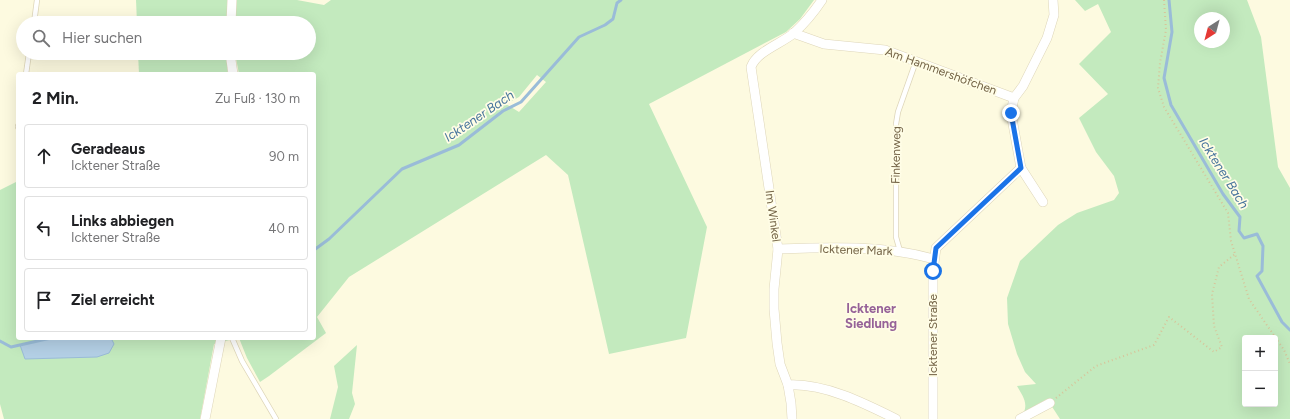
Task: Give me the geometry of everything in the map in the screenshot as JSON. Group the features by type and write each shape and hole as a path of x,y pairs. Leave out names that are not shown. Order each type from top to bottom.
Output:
{"street":[{"path":"231,16 232,0"},
{"path":"793,33 808,20 822,0"},
{"path":"1043,202 1021,168 1011,113 1014,98 1023,86 1047,38 1054,15 1053,0"},
{"name":"Am Hammershöfchen","path":"793,33 824,44 878,48 916,60 1014,98"},
{"name":"Im Winkel","path":"792,419 788,385 776,343 774,309 778,249 751,67 760,55 781,43 793,33"},
{"path":"231,60 233,72"},
{"name":"Icktener Straße","path":"933,419 934,259 936,248 1021,168"},
{"name":"Icktener Mark","path":"778,249 853,248 900,251 934,259"},
{"path":"205,419 221,340"},
{"path":"788,385 809,386 855,399 896,419"},
{"path":"1020,419 1050,403"}],"lane":[{"path":"35,16 37,0"},
{"path":"26,72 28,60"},
{"name":"Finkenweg","path":"900,251 896,237 896,124 898,112 916,60"},
{"path":"233,340 242,361 276,419"}],"path":[{"path":"1164,0 1166,30 1160,62 1158,88 1164,107 1228,213 1231,241 1249,300 1284,350 1290,364"},
{"path":"1050,403 1096,366 1154,345 1169,317 1214,352 1222,347 1214,326 1212,294 1219,268 1235,254"}],"green space":[{"path":"136,0 228,0 227,16 137,16"},
{"path":"235,0 297,0 324,5 331,0 814,0 800,19 786,32 649,104 707,227 686,338 609,354 568,175 546,155 349,277 317,317 326,333 260,382 247,358 240,340 316,340 316,72 239,72 236,60 316,60 316,16 235,16","holes":["537,75 546,82 519,112 506,104 519,97"]},
{"path":"1075,0 1247,0 1261,37 1278,167 1290,188 1290,419 1060,419 1047,399 1024,412 1025,402 1017,386 1036,384 1025,372 1017,354 1008,324 1007,298 1020,261 1058,225 1077,213 1114,200 1119,193 1114,176 1096,152 1079,118 1108,94 1079,64 1111,32 1098,4 1085,11"},
{"path":"138,60 227,60 228,72 139,72"},
{"path":"16,182 16,340 229,340 214,344 200,419 4,419 0,404 0,190"},
{"path":"357,345 352,393 355,404 349,419 330,419 338,387 334,366"}],"water":[{"path":"42,340 112,340 114,344 109,353 97,357 25,359 20,345"}],"waterway":[{"name":"Icktener Bach","path":"316,249 329,239 402,169 459,145 503,111 521,102 579,37 605,25 613,19 617,3 621,0"},
{"name":"Icktener Bach","path":"1169,0 1172,32 1164,78 1171,105 1223,194 1240,217 1239,231 1244,238 1257,234 1263,246 1262,271 1257,276 1282,322 1290,330"},
{"name":"Icktener Bach","path":"0,341 11,347 42,340"}],"district":[{"name":"Icktener Siedlung","path":"871,316"}],"route":[{"path":"933,271 936,248 1021,168 1011,113"}]}
